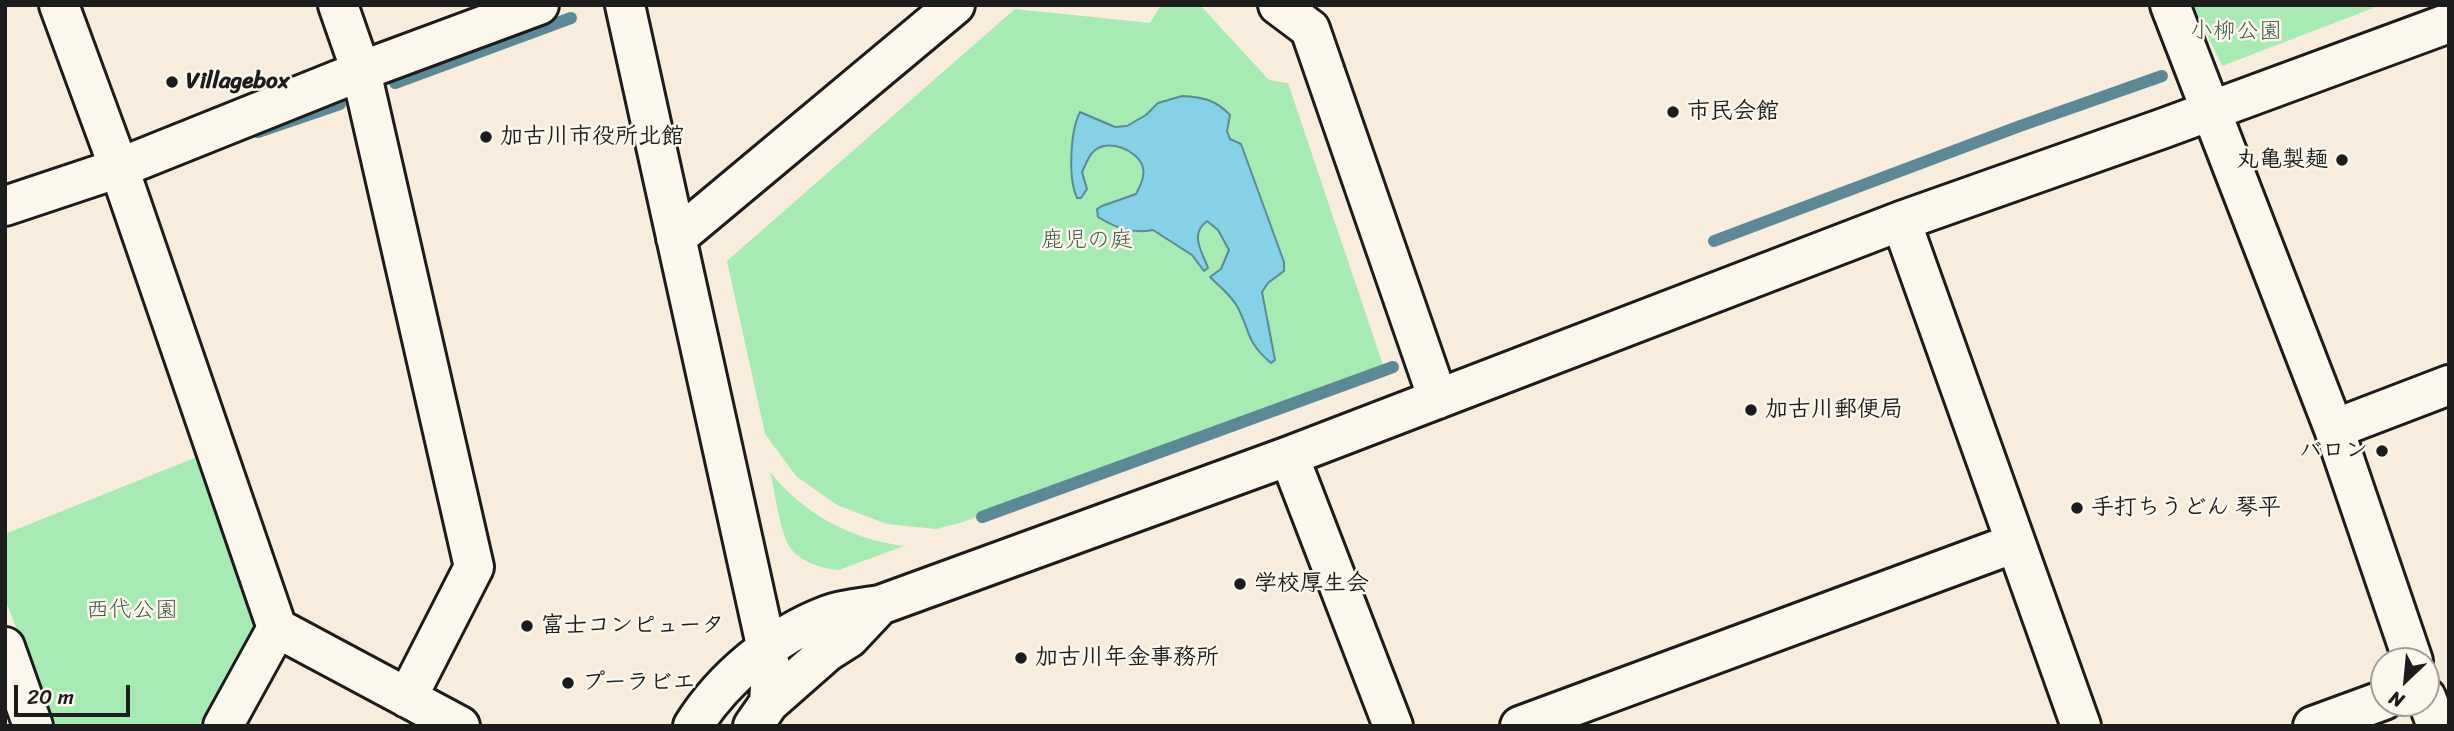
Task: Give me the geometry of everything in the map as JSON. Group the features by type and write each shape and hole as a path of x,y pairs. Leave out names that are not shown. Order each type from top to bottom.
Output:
{"street":[{"path":"59,5 119,168 277,628 460,726"},
{"path":"338,5 361,71 474,567 407,698"},
{"path":"5,206 119,168 361,71 539,5"},
{"path":"625,5 751,581 774,644 771,672 761,714"},
{"path":"676,238 955,5"},
{"path":"1278,5 1310,29 1438,399"},
{"path":"2170,5 2334,429 2408,647"},
{"path":"692,726 714,698 743,669 774,644 829,614 880,605 1289,456 1900,221 2212,111 2449,23"},
{"path":"1900,221 2081,726"},
{"path":"2334,429 2449,385"},
{"path":"1289,456 1393,726"},
{"path":"1520,726 2015,543"},
{"path":"761,714 827,652 849,638 880,605"},
{"path":"223,726 277,628"},
{"path":"774,644 827,652"},
{"path":"5,647 33,726"},
{"path":"2313,726 2370,705"}],"green space":[{"name":"鹿児の庭","path":"1161,5 1200,5 1269,80 1288,83 1384,368 960,523 936,529 887,524 837,505 796,476 765,434 727,261 1015,9 1150,23"},
{"name":"小柳公園","path":"2193,5 2381,5 2222,66"},
{"name":"西代公園","path":"197,457 256,622 199,726 54,726 5,599 5,534"},
{"path":"770,472 798,500 830,522 865,537 904,546 839,570 802,559 791,548 784,535"}],"water":[{"path":"1182,96 1209,100 1230,115 1227,131 1230,139 1241,144 1284,262 1284,271 1268,283 1262,292 1275,360 1271,363 1253,342 1234,302 1210,277 1221,269 1229,250 1218,230 1207,221 1199,232 1198,243 1208,268 1204,271 1192,255 1153,230 1124,229 1098,217 1097,209 1136,194 1142,181 1143,168 1135,156 1113,146 1099,148 1090,156 1082,172 1087,189 1081,198 1077,198 1074,189 1071,155 1080,112 1115,127 1127,126 1146,115 1158,103"}],"waterway":[{"path":"395,83 571,18"},
{"path":"1714,241 2020,126 2162,76"},
{"path":"258,132 340,104"},
{"path":"982,517 1393,367"}],"place":[{"name":"Villagebox","path":"172,82"},
{"name":"市民会館","path":"1673,112"},
{"name":"加古川市役所北館","path":"486,137"},
{"name":"丸亀製麺","path":"2342,160"},
{"name":"加古川郵便局","path":"1751,410"},
{"name":"バロン","path":"2382,451"},
{"name":"手打ちうどん 琴平","path":"2077,508"},
{"name":"学校厚生会","path":"1240,584"},
{"name":"富士コンピュータ","path":"527,626"},
{"name":"加古川年金事務所","path":"1021,658"},
{"name":"プーラビエ","path":"568,683"}]}
